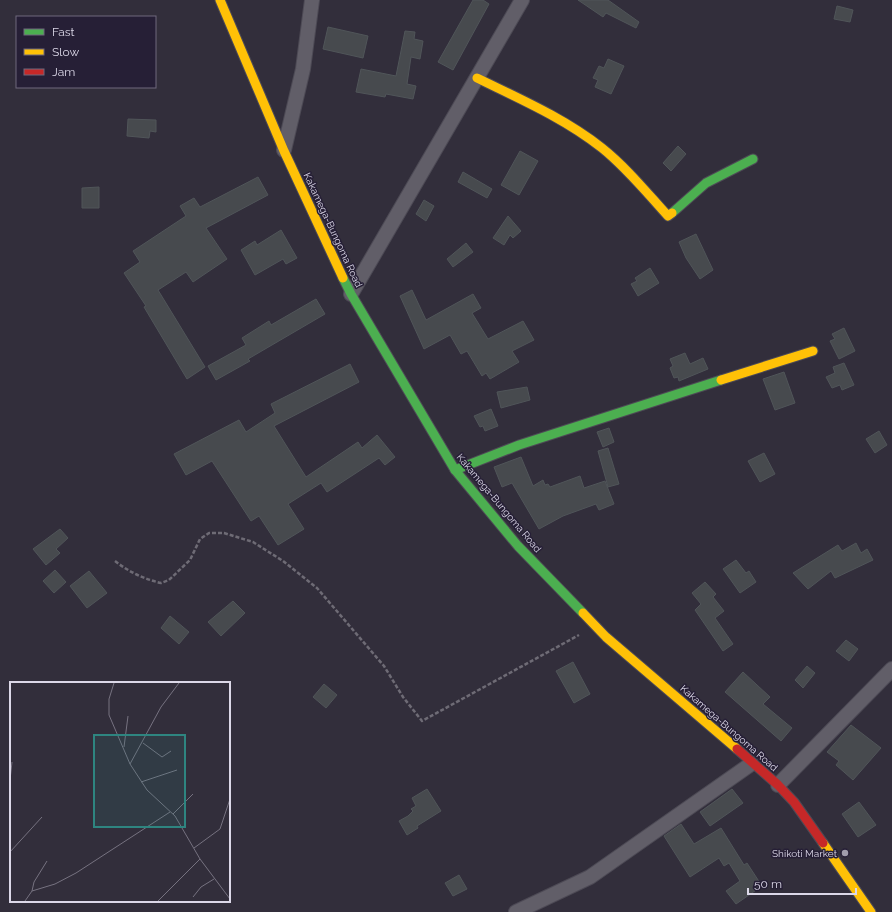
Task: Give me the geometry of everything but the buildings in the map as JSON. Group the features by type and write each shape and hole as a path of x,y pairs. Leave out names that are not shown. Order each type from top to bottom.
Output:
{"main road":[{"name":"Kakamega-Bungoma Road","path":"220,0 284,151 351,294 454,470 518,546 595,626 751,764 778,785 794,802 862,897 871,912"},
{"path":"477,78 548,114 592,140 625,169 668,216 706,183 753,159"},
{"path":"454,470 519,445 813,351"}],"street":[{"path":"284,151 303,69 312,0"},
{"path":"351,294 522,0"},
{"path":"778,785 892,669"},
{"path":"516,912 590,876 751,764"}],"path":[{"path":"115,561 125,569 142,577 161,583 169,580 190,560 200,539 209,533 224,533 253,542 283,561 317,588 384,666 403,697 422,721 595,626"}],"traffic: fast":[{"path":"672,213 706,183 753,159"},
{"path":"343,278 455,470 518,546 583,613"},
{"path":"455,470 519,445 721,380"}],"traffic: slow":[{"path":"220,0 284,151 343,278"},
{"path":"477,78 557,118 587,137 620,164 668,216 672,213"},
{"path":"721,380 813,351"},
{"path":"583,613 606,637 737,749"},
{"path":"823,843 871,912"}],"traffic: jam":[{"path":"737,749 778,785 794,802 823,843"}],"place":[{"name":"Shikoti Market","path":"845,853"}]}
